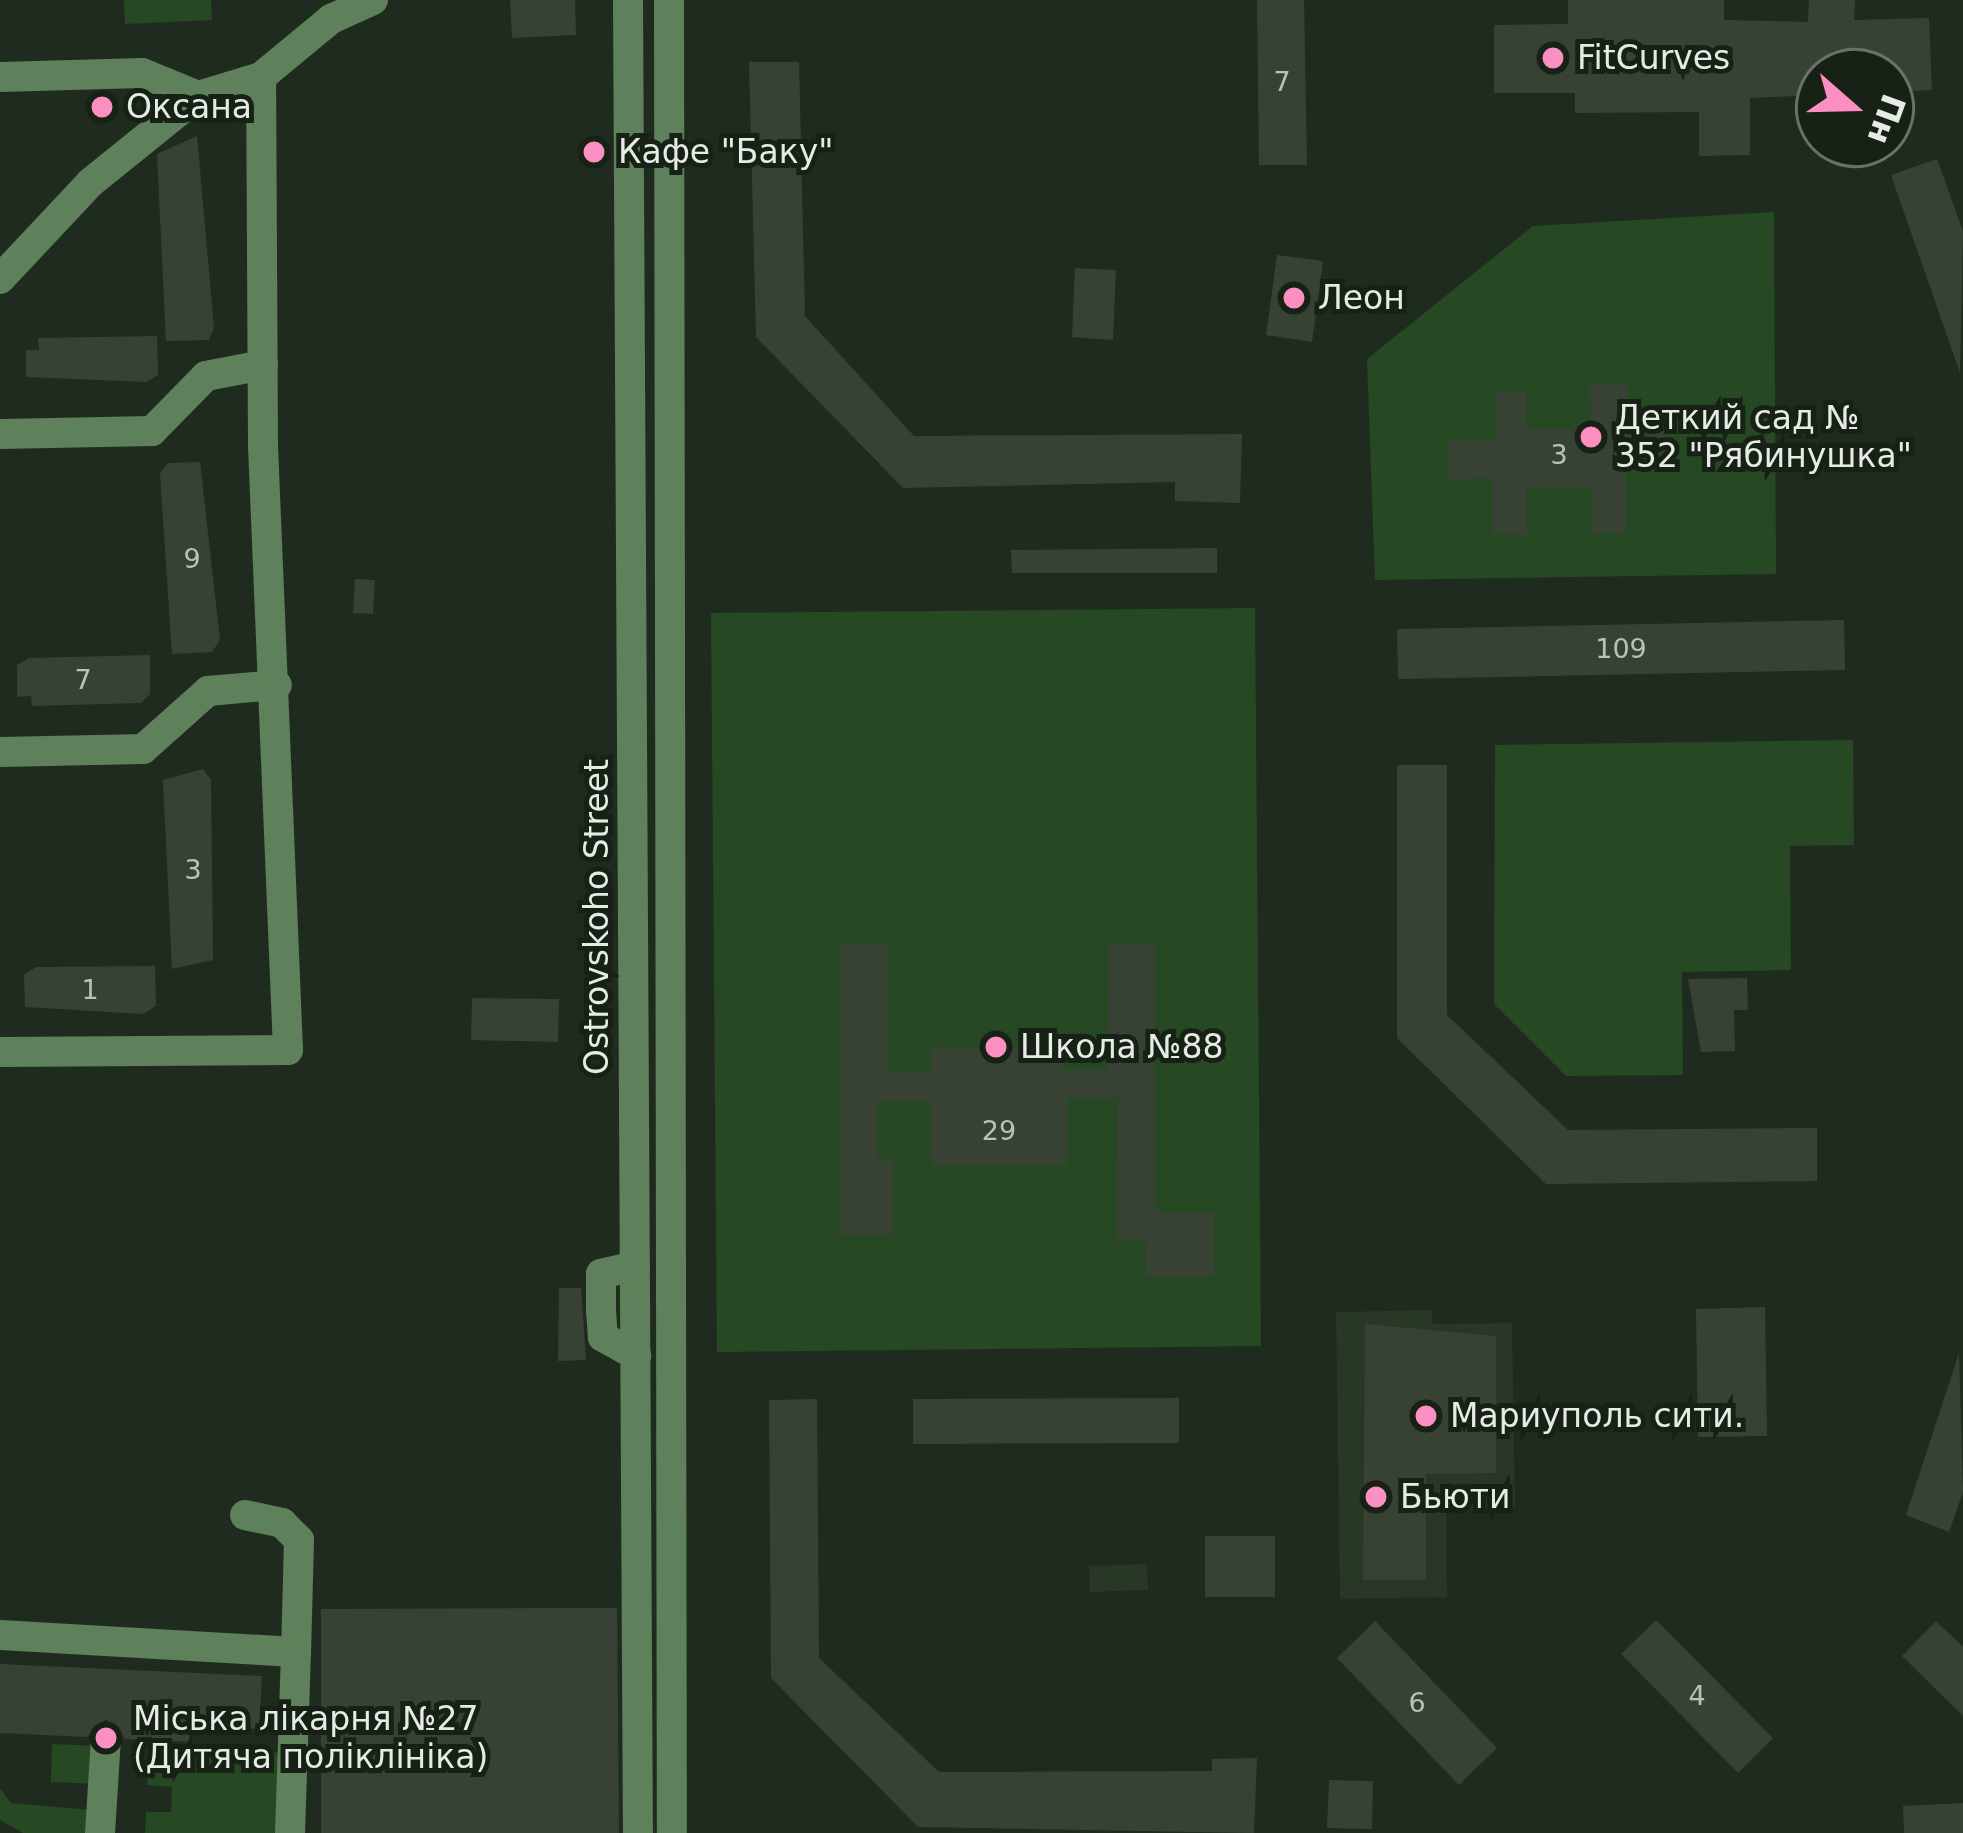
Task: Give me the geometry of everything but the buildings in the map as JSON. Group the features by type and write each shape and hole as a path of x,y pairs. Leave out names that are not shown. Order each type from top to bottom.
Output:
{"street":[{"path":"0,279 90,183 198,96 261,77 331,19 373,0"},
{"path":"628,3 669,2 672,1833"},
{"name":"Ostrovskoho Street","path":"628,3 638,1833"},
{"path":"0,77 142,73 198,96"},
{"path":"0,1052 289,1050 262,364 261,77"},
{"path":"0,434 152,431 206,376 262,364"},
{"path":"0,752 143,749 208,691 277,685"},
{"path":"245,1515 282,1523 299,1540 290,1833"},
{"path":"0,1635 296,1652"},
{"path":"100,1833 106,1738"}],"shaded area":[{"name":"Мариуполь сити.","path":"1432,1310 1433,1324 1512,1323 1515,1507 1446,1509 1447,1597 1340,1599 1336,1312"},
{"path":"1147,1564 1148,1590 1090,1592 1089,1566"}],"green space":[{"path":"124,0 211,0 212,20 125,24"},
{"path":"1774,212 1776,574 1375,580 1367,359 1533,226"},
{"path":"1255,608 1261,1346 717,1352 711,613"},
{"path":"1853,740 1854,845 1790,846 1791,970 1682,972 1683,1075 1566,1076 1494,1004 1495,745"},
{"path":"52,1744 102,1746 100,1784 51,1782"},
{"path":"149,1747 285,1753 281,1833 145,1833 146,1812 171,1812 172,1787 147,1785"},
{"path":"0,1788 11,1803 91,1810 90,1833 23,1833 0,1820"}],"place":[{"name":"FitCurves","path":"1553,58"},
{"name":"Оксана","path":"102,107"},
{"name":"Кафе \"Баку\"","path":"594,152"},
{"name":"Леон","path":"1294,298"},
{"name":"Деткий сад № 352 \"Рябинушка\"","path":"1591,437"},
{"name":"Школа №88","path":"996,1047"},
{"name":"Мариуполь сити.","path":"1426,1416"},
{"name":"Бьюти","path":"1376,1497"},
{"name":"Міська лікарня №27 (Дитяча поліклініка)","path":"106,1738"}]}
